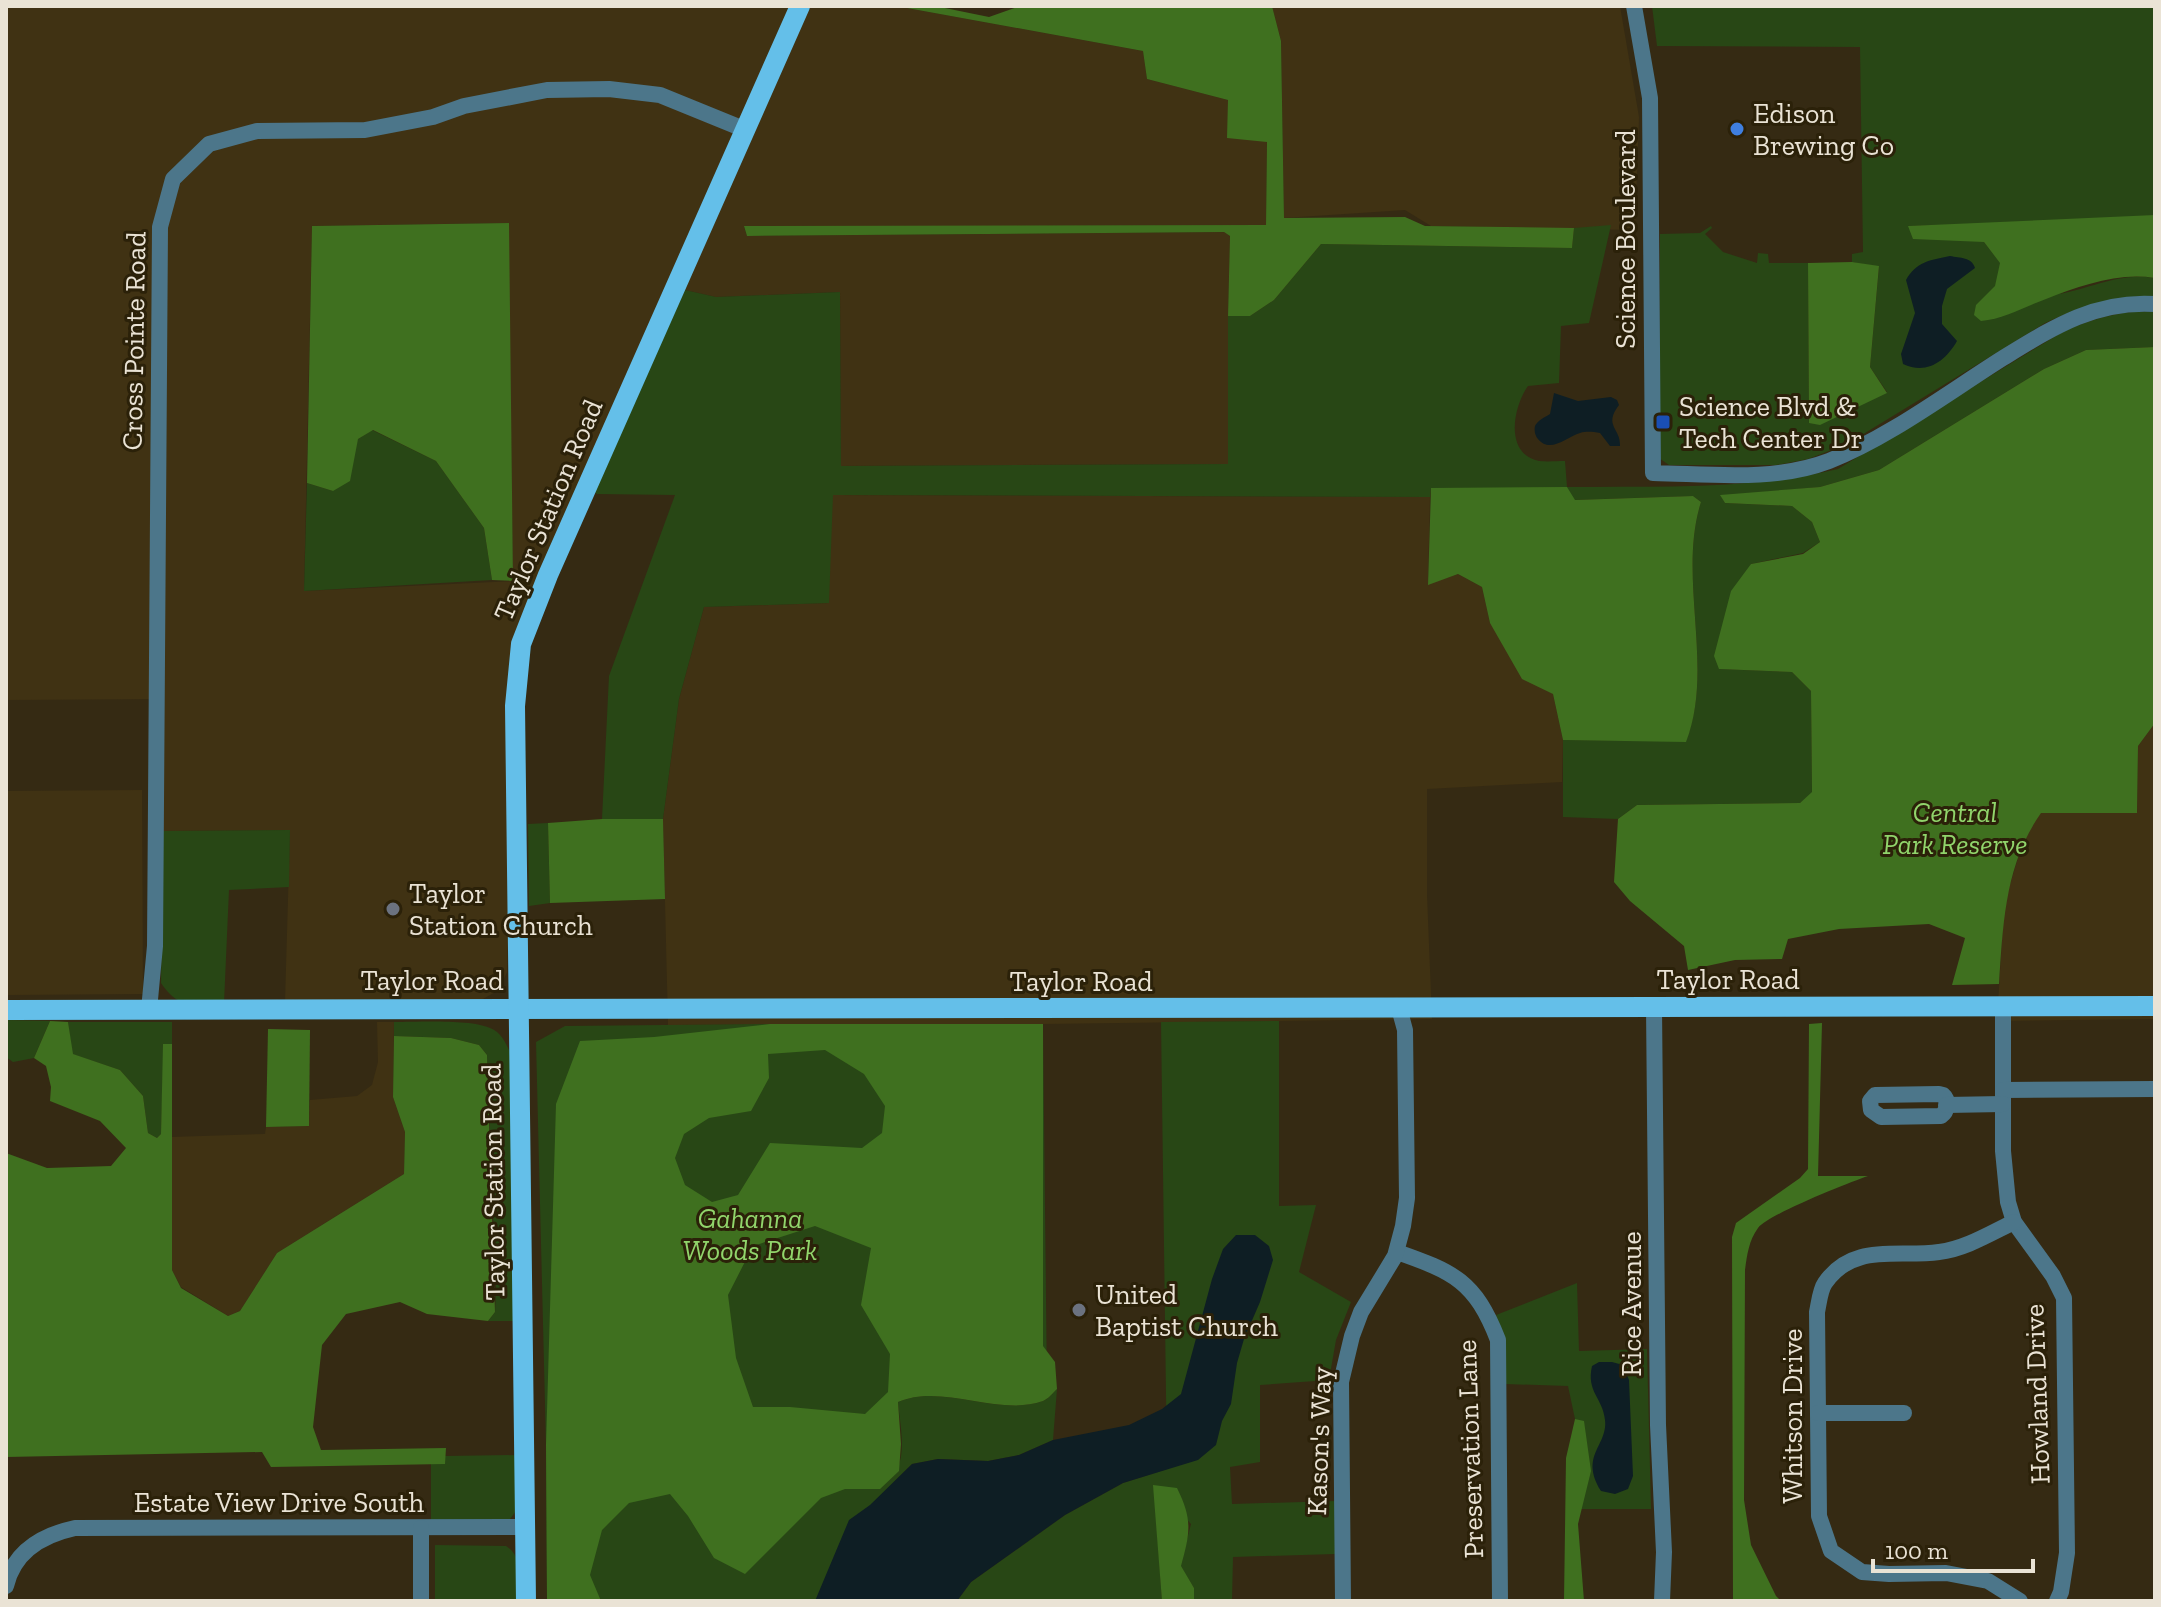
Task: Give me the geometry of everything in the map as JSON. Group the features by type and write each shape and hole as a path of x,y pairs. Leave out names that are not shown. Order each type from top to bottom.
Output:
{"main road":[{"name":"Taylor Station Road","path":"526,1601 515,706 521,644 548,575 800,6"},
{"name":"Taylor Road","path":"6,1010 2155,1006"}],"street":[{"name":"Science Boulevard","path":"1634,6 1650,98 1653,473 1782,473 1828,461 1872,439 2072,317 2110,306 2155,304"},
{"name":"Cross Pointe Road","path":"149,1010 155,946 160,227 173,179 209,144 257,131 365,130 547,90 609,89 660,95 746,130"},
{"name":"Rice Avenue","path":"1654,1007 1658,1425 1664,1552 1662,1601"},
{"name":"Howland Drive","path":"2003,1007 2008,1202 2014,1222 2053,1276 2064,1298 2067,1553 2057,1601"},
{"name":"Kason's Way","path":"1343,1601 1341,1382 1361,1312 1397,1252 1407,1198 1405,1030 1399,1008"},
{"path":"1946,1105 2003,1097 2155,1089"},
{"name":"Whitson Drive","path":"2014,1222 1979,1239 1941,1252 1863,1255 1843,1264 1824,1285 1817,1312 1819,1516 1831,1551 1862,1572 1946,1573 1988,1581 2020,1601"},
{"name":"Preservation Lane","path":"1397,1252 1439,1267 1459,1278 1487,1312 1498,1340 1500,1601"},
{"path":"1818,1413 1904,1413"},
{"name":"Estate View Drive South","path":"6,1586 21,1554 55,1532 75,1528 526,1527"},
{"path":"421,1528 421,1601"}],"shaded area":[{"path":"6,6 896,6 1143,51 1147,79 1228,100 1267,142 1266,225 744,227 747,236 1224,232 1230,236 1229,464 841,466 840,292 716,297 685,290 532,596 511,828 507,972 499,990 481,1000 285,1002 290,830 163,831 163,699 6,700","holes":["508,223 513,581 304,591 312,226"]},
{"path":"1272,6 1620,6 1639,117 1635,230 1431,226 1405,210 1284,218 1281,41"},
{"path":"1950,256 1968,260 1975,268 1947,289 1942,306 1942,324 1957,341 1947,355 1927,367 1903,364 1901,354 1915,313 1906,280 1919,266"},
{"path":"1554,393 1578,401 1611,397 1617,400 1619,405 1613,422 1620,446 1610,446 1600,433 1590,432 1553,445 1543,443 1536,436 1535,426 1550,414"},
{"path":"832,495 1430,497 1428,584 1458,574 1482,587 1490,623 1553,694 1563,740 1562,782 1427,789 1432,1019 668,1025 663,819 679,699 704,607 828,603"},
{"path":"2155,723 2155,1019 1997,1021 2004,905 2025,834 2041,812 2137,813 2138,746"},
{"path":"142,790 143,994 6,995 6,791"},
{"path":"377,1022 394,1022 393,1097 405,1132 404,1174 277,1253 240,1311 228,1316 181,1287 172,1270 171,1137 265,1134 266,1127 309,1126 310,1100 357,1096 372,1085 378,1062"},
{"path":"1236,1235 1255,1235 1269,1246 1273,1260 1244,1339 1231,1404 1222,1421 1216,1445 1198,1460 1123,1483 1065,1515 971,1582 957,1601 815,1601 849,1520 870,1505 912,1464 938,1459 988,1461 1019,1455 1053,1440 1129,1425 1162,1409 1181,1394 1212,1279 1223,1249"},
{"path":"1599,1362 1623,1365 1629,1380 1633,1476 1628,1489 1615,1494 1601,1491 1593,1468 1605,1429 1604,1412 1591,1382 1592,1366"}],"green space":[{"path":"896,6 935,6 989,17 1020,6 1272,6 1281,41 1284,218 1405,217 1425,226 1574,228 1572,248 1321,244 1274,300 1250,316 1228,316 1230,236 1224,232 747,236 744,226 1266,225 1267,142 1227,138 1228,100 1147,79 1143,51"},
{"path":"1652,6 2155,6 2155,267 2129,264 2059,294 2117,279 2142,277 2155,278 2155,296 2098,303 2045,323 1847,444 1808,459 1776,465 1669,465 1659,458 1660,234 1700,233 1711,226 1705,234 1723,252 1757,263 1758,253 1768,254 1769,263 1808,263 1809,423 1887,392 1870,367 1879,267 1852,262 1852,254 1863,252 1860,47 1657,46","holes":["1992,224 1999,261 1984,242 1908,226"]},
{"path":"2155,215 2155,278 2127,277 2099,281 1981,321 1974,315 1976,305 1995,286 2000,263 1984,242 1913,239 1908,226"},
{"path":"509,223 513,581 492,580 484,528 436,461 373,430 358,439 350,481 333,491 307,483 312,226"},
{"path":"1611,225 1589,323 1561,326 1559,383 1528,386 1516,417 1516,440 1520,449 1528,457 1539,461 1565,461 1567,487 1737,484 1838,469 2064,331 2109,316 2155,312 2155,347 2086,350 2044,369 1879,470 1820,487 1721,496 1725,503 1792,506 1812,522 1820,542 1803,553 1751,564 1719,669 1792,672 1811,691 1812,793 1800,803 1637,805 1618,819 1563,817 1563,740 1686,741 1694,713 1697,683 1693,561 1701,502 1693,496 1574,500 1431,489 1430,497 833,495 829,603 704,607 679,699 663,819 602,819 609,676 675,495 597,494 593,491 685,290 716,297 840,292 841,466 1228,464 1228,316 1250,316 1274,300 1321,244 1572,248 1574,228"},
{"path":"1852,262 1879,266 1870,367 1887,393 1820,425 1809,423 1808,263"},
{"name":"Central Park Reserve","path":"2155,347 2155,723 2138,746 2137,813 2041,813 2029,833 2013,874 2005,917 1999,984 1952,985 1965,938 1929,924 1839,929 1788,939 1782,959 1735,960 1688,970 1684,946 1630,901 1614,882 1618,819 1637,805 1800,803 1812,792 1811,691 1792,672 1719,669 1714,656 1731,591 1751,564 1803,554 1820,542 1812,522 1792,506 1725,503 1720,495 1820,487 1879,470 2044,369 2086,350"},
{"path":"372,430 436,461 484,528 492,580 304,591 307,483 333,491 358,439"},
{"path":"1567,487 1575,500 1693,496 1701,502 1693,561 1697,684 1694,713 1686,742 1563,740 1553,694 1522,679 1490,623 1482,587 1458,574 1428,585 1431,488"},
{"path":"663,819 665,899 550,903 548,823"},
{"path":"548,823 550,903 529,906 528,824"},
{"path":"290,830 289,887 229,890 224,1003 188,1004 174,998 161,983 163,831"},
{"path":"6,1020 50,1021 34,1058 13,1062 6,1057"},
{"path":"50,1021 68,1022 73,1054 120,1070 143,1096 148,1133 157,1138 161,1134 163,1044 172,1044 172,1270 181,1288 228,1316 240,1311 277,1253 404,1174 405,1132 393,1097 394,1036 451,1038 479,1045 487,1055 495,1312 488,1321 427,1314 400,1302 346,1314 322,1345 313,1427 321,1450 446,1448 445,1464 271,1467 262,1452 6,1457 6,1153 47,1168 111,1166 126,1148 100,1121 50,1101 51,1087 46,1066 34,1058"},
{"path":"1279,1021 1279,1206 1316,1205 1299,1272 1351,1302 1336,1340 1329,1380 1260,1385 1260,1462 1230,1467 1232,1504 1335,1501 1335,1554 1233,1557 1232,1601 1194,1601 1194,1588 1180,1566 1191,1524 1154,1485 1162,1601 957,1601 971,1582 1065,1515 1123,1483 1167,1469 1161,1022"},
{"path":"68,1022 172,1022 172,1044 164,1044 161,1134 157,1138 148,1133 143,1096 120,1070 72,1054"},
{"path":"394,1022 481,1025 497,1032 510,1052 516,1321 488,1321 495,1312 496,1289 487,1055 479,1045 451,1038 394,1036"},
{"path":"1822,1023 1818,1176 1868,1176 1777,1215 1758,1228 1750,1243 1745,1270 1744,1500 1751,1545 1781,1601 1733,1601 1732,1237 1736,1223 1800,1178 1808,1169 1809,1024"},
{"name":"Gahanna Woods Park","path":"770,1024 1043,1024 1043,1346 1055,1362 1057,1389 1045,1400 1026,1405 933,1396 898,1402 899,1471 880,1489 845,1489 821,1498 745,1574 714,1558 670,1494 629,1503 602,1530 590,1575 601,1601 547,1601 546,1445 556,1104 580,1041 654,1037","holes":["825,1050 864,1074 885,1106 882,1133 862,1148 770,1143 738,1195 712,1202 685,1185 675,1158 684,1134 709,1118 751,1111 769,1078 768,1054","815,1226 871,1248 861,1305 890,1354 888,1392 865,1414 753,1407 736,1358 728,1295 753,1246"]},
{"name":"Gahanna Woods Park","path":"1043,1024 1047,1389 889,1392 890,1479 900,1463 898,1402 915,1397 1025,1405 1045,1400 1057,1389 1053,1440 1019,1455 988,1461 938,1459 912,1464 890,1486 891,1601 547,1601 536,1042 565,1026"},
{"path":"268,1029 310,1030 309,1126 266,1127"},
{"path":"1577,1283 1579,1351 1647,1349 1651,1509 1575,1509 1575,1419 1568,1386 1505,1384 1502,1332 1496,1315"},
{"path":"1575,1419 1584,1421 1591,1471 1578,1524 1584,1601 1564,1601 1566,1458"},
{"path":"519,1455 516,1511 510,1519 431,1521 431,1464 444,1464 445,1456"},
{"path":"1153,1485 1177,1488 1186,1509 1188,1535 1181,1566 1194,1588 1194,1601 1162,1601"},
{"path":"435,1545 506,1546 518,1563 520,1601 435,1601"}],"place":[{"name":"Edison Brewing Co","path":"1737,129"},
{"name":"Science Blvd & Tech Center Dr","path":"1663,422"},
{"name":"Taylor Station Church","path":"393,909"},
{"name":"United Baptist Church","path":"1079,1310"}]}
